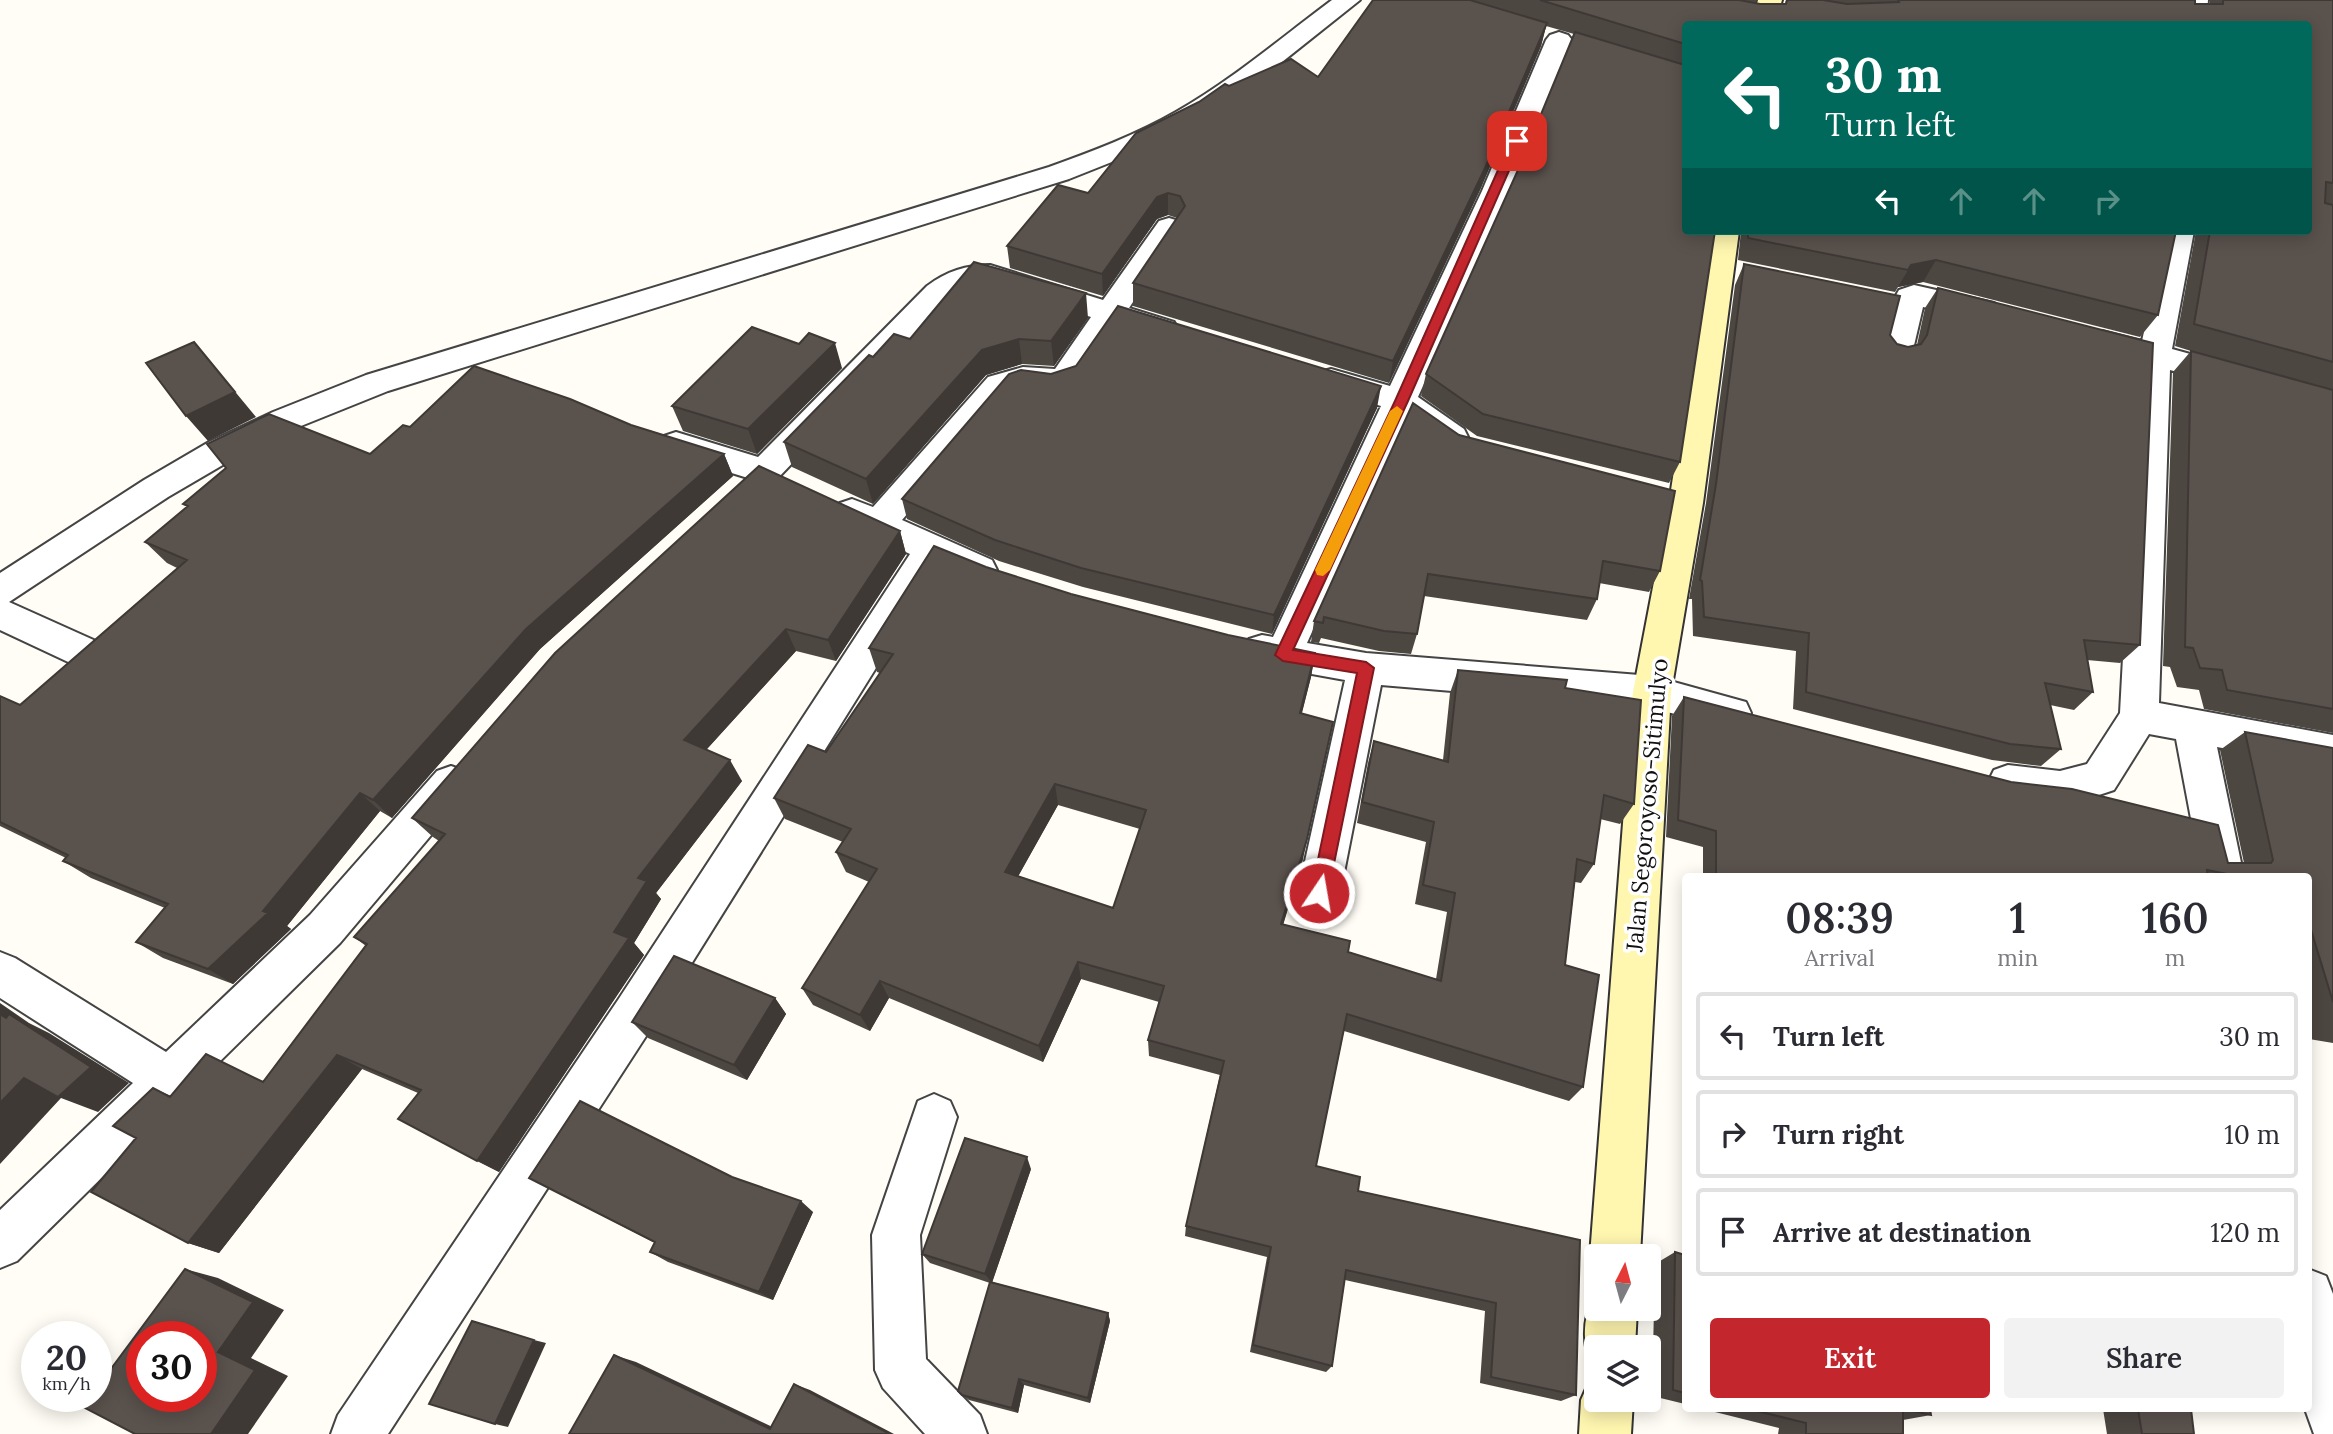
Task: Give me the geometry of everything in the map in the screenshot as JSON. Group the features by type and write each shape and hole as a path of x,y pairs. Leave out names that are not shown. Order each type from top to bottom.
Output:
{"main road":[{"name":"Jalan Segoroyoso-Sitimulyo","path":"1616,1244 1652,692 1673,500 1733,271 1727,235"},
{"path":"1605,1434 1606,1412"}],"street":[{"path":"0,591 185,472 252,435 312,407 453,360 1059,173 1118,152 1165,129 1208,103 1348,0"},
{"path":"2194,21 2196,0"},
{"path":"1737,14 1794,9"},
{"path":"1283,655 1496,191 1559,40"},
{"path":"879,524 999,384 1023,378 1052,382 1060,380 1112,314 1169,227"},
{"path":"1979,777 2060,788 2100,778 2139,716 2155,354 2179,235"},
{"path":"734,499 938,293 955,280 975,275 990,275 1191,338"},
{"path":"1896,354 1894,304 1910,297 1922,295 2012,318"},
{"path":"2077,334 2333,404"},
{"path":"453,360 502,379"},
{"path":"1309,373 1401,401 1465,447 1479,450"},
{"path":"642,432 764,471 1010,581"},
{"path":"356,1434 634,1015 932,548"},
{"path":"0,614 94,657"},
{"path":"1230,642 1283,655 1366,668 1652,692 1770,723"},
{"path":"1319,893 1366,668"},
{"path":"2139,716 2333,752"},
{"path":"2193,726 2222,873"},
{"path":"0,1244 325,929 475,755"},
{"path":"0,973 170,1080"},
{"path":"934,1117 895,1235 901,1370 961,1434"},
{"path":"2312,1314 2333,1416"}],"building":[{"path":"1373,0 1470,0 1547,23 1485,168 1393,361 1133,283 1185,206 1180,196 1168,193 1157,197 1102,274 1007,246 1058,185 1088,193 1136,133 1199,102 1225,84 1229,86 1291,59 1318,77"},
{"path":"1540,0 1739,0 1760,4 1786,4 1787,0 1823,0 1847,4 1899,2 1898,0 2195,0 2195,4 2223,4 2223,0 2333,0 2333,183 2326,182 2325,203 2333,205 2333,362 2194,324 2209,235 2312,235 2312,21 1682,21 1682,43"},
{"path":"1575,32 1682,64 1682,235 1714,235 1680,462 1483,414 1426,374 1518,170"},
{"path":"1748,235 2175,235 2158,315 1936,260 1911,265 1908,270 1748,238"},
{"path":"974,262 1086,293 1051,341 1019,339 982,350 866,479 784,442 869,355 873,357 894,334 910,339"},
{"path":"1744,264 1900,296 1890,335 1897,344 1908,347 1921,344 1927,335 1938,288 2153,343 2140,645 2084,640 2093,692 2045,683 2061,749 2010,744 1806,692 1809,633 1704,617 1700,580 1716,484"},
{"path":"1118,306 1381,386 1274,615 1081,568 995,540 902,499 1009,374 1021,370 1051,374 1076,366"},
{"path":"752,327 799,344 809,333 835,343 748,429 672,406"},
{"path":"194,342 235,392 186,416 146,363"},
{"path":"2191,351 2333,390 2333,709 2227,690 2222,670 2200,668 2193,648 2185,647"},
{"path":"474,366 570,399 631,425 724,454 526,629 373,800 360,793 263,911 268,913 208,969 136,942 168,904 63,861 68,855 0,822 0,696 20,705 187,560 145,542 188,506 183,504 226,468 207,444 269,414 370,454 403,425 410,427"},
{"path":"1413,403 1459,435 1675,491 1660,571 1603,561 1597,599 1428,574 1417,634 1384,631 1324,617 1323,623 1314,621"},
{"path":"759,466 900,531 828,640 786,629 684,740 730,760 638,878 647,881 614,932 629,938 477,1161 398,1119 421,1090 337,1055 188,1243 91,1192 136,1138 113,1126 153,1088 170,1097 206,1054 263,1082 367,944 354,937 445,834 412,818 555,653"},
{"path":"934,546 986,567 1071,594 1228,635 1315,653 1300,713 1333,722 1307,839 1281,924 1350,941 1348,952 1441,981 1455,893 1423,885 1434,822 1362,802 1374,741 1448,762 1458,670 1567,680 1565,688 1641,700 1634,804 1604,795 1594,864 1577,859 1565,965 1599,975 1583,1087 1347,1014 1316,1166 1360,1177 1358,1191 1580,1240 1576,1395 1491,1377 1496,1303 1346,1270 1332,1366 1253,1345 1271,1247 1186,1226 1224,1061 1148,1040 1164,986 1078,962 1039,1046 880,981 860,1015 802,988 877,869 836,852 851,829 774,798 808,745 826,752 893,654 869,648","holes":["1055,784 1146,810 1113,908 1005,872"]},
{"path":"1684,697 2011,782 2072,789 2218,825 2228,863 2271,863 2273,860 2245,732 2333,748 2333,1002 2312,933 2312,873 2222,873 2207,870 2207,873 1716,873 1716,831 1678,820"},
{"path":"674,956 775,998 734,1065 632,1022"},
{"path":"0,1014 6,1018 9,1014 91,1067 58,1097 24,1078 0,1103"},
{"path":"580,1101 732,1177 801,1201 759,1292 650,1252 655,1242 529,1178"},
{"path":"965,1138 1027,1157 985,1274 922,1254"},
{"path":"1675,1252 1682,1254 1682,1392 1673,1390"},
{"path":"185,1269 253,1302 218,1352 255,1370 211,1434 135,1434 93,1412 112,1412 112,1367 126,1349 126,1412 217,1412 217,1321 146,1321"},
{"path":"990,1282 1108,1313 1088,1398 1019,1379 1012,1408 962,1395 958,1391"},
{"path":"472,1321 534,1340 495,1424 429,1404"},
{"path":"614,1355 770,1429 794,1384 890,1434 569,1434"},
{"path":"1761,1412 1903,1412 1903,1434 1806,1434 1806,1423"},
{"path":"2138,1412 2191,1412 2194,1434 2142,1434"}],"slow traffic":[{"path":"1323,570 1397,411"}],"route":[{"path":"1319,893 1366,668 1283,655 1401,401 1517,141"}]}
